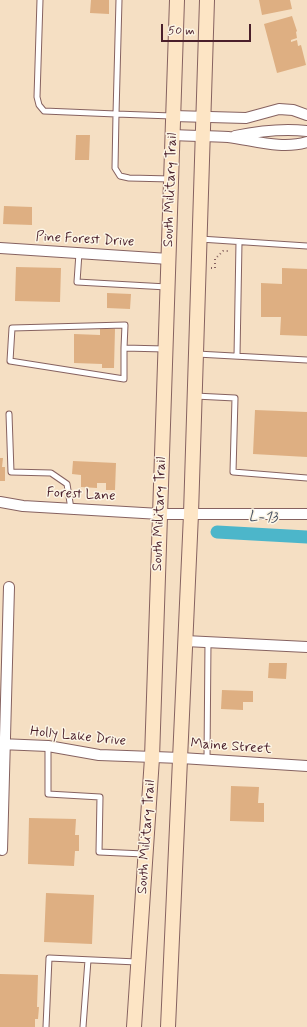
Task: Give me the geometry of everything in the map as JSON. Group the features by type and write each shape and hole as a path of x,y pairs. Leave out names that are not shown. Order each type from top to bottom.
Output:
{"main road":[{"name":"South Military Trail","path":"134,1027 152,758 177,0"},
{"name":"South Military Trail","path":"168,1027 191,514 207,0"}],"street":[{"path":"173,116 246,118 279,109 294,110 307,115"},
{"path":"227,137 267,130 306,128"},
{"path":"173,135 227,137 273,144 298,145 307,142"},
{"name":"Pine Forest Drive","path":"0,248 169,259"},
{"name":"Forest Lane","path":"0,502 23,506 160,514 307,514"},
{"path":"2,850 3,744 9,587"},
{"path":"185,640 307,647"},
{"name":"Holly Lake Drive","path":"3,744 48,746 99,755 152,758"},
{"name":"Maine Street","path":"152,758 207,759 307,766"}],"lane":[{"path":"40,0 37,97 39,105 44,111 173,116"},
{"path":"119,0 115,168 120,176 129,178 171,178"},
{"path":"199,239 307,246"},
{"path":"237,356 240,242"},
{"path":"79,253 77,282 168,287"},
{"path":"125,325 124,348 124,379 10,361 12,328 125,325"},
{"path":"124,348 166,349"},
{"path":"196,354 307,360"},
{"path":"195,396 235,398 233,472 307,478"},
{"path":"9,414 11,472 52,473 66,484 71,509"},
{"path":"207,759 208,642"},
{"path":"48,746 48,794 100,797 99,852 146,854"},
{"path":"46,1027 49,958 138,962"},
{"path":"84,1027 88,960"}],"path":[{"path":"210,268 215,268 215,259 223,251 231,252"}],"building":[{"path":"91,0 109,0 109,14 90,13"},
{"path":"259,0 290,0 292,9 262,15"},
{"path":"292,16 297,31 297,38 291,40 291,42 297,40 298,46 301,45 306,65 277,73 264,24"},
{"path":"76,135 90,135 89,160 75,160"},
{"path":"4,206 32,207 32,225 3,224"},
{"path":"16,267 61,268 60,302 15,301"},
{"path":"282,268 307,269 307,336 280,335 281,317 261,317 261,283 282,284"},
{"path":"107,293 131,294 130,309 107,308"},
{"path":"100,329 115,329 114,368 102,368 102,364 74,363 74,334 100,335"},
{"path":"255,410 307,412 307,457 253,454"},
{"path":"0,458 3,458 2,467 5,467 5,481 0,481"},
{"path":"73,461 116,463 115,490 106,490 106,483 97,483 97,488 81,487 81,475 72,474"},
{"path":"269,663 287,663 286,679 268,678"},
{"path":"222,690 253,691 253,702 243,702 243,710 221,709"},
{"path":"231,786 259,787 258,803 264,803 264,822 230,821"},
{"path":"29,818 76,819 75,835 79,835 79,851 75,851 74,866 28,864"},
{"path":"46,893 94,895 92,944 44,942"},
{"path":"0,974 38,975 37,1007 39,1007 38,1019 35,1019 35,1027 0,1027"}],"waterway":[{"name":"L-13","path":"217,532 307,537"}]}
